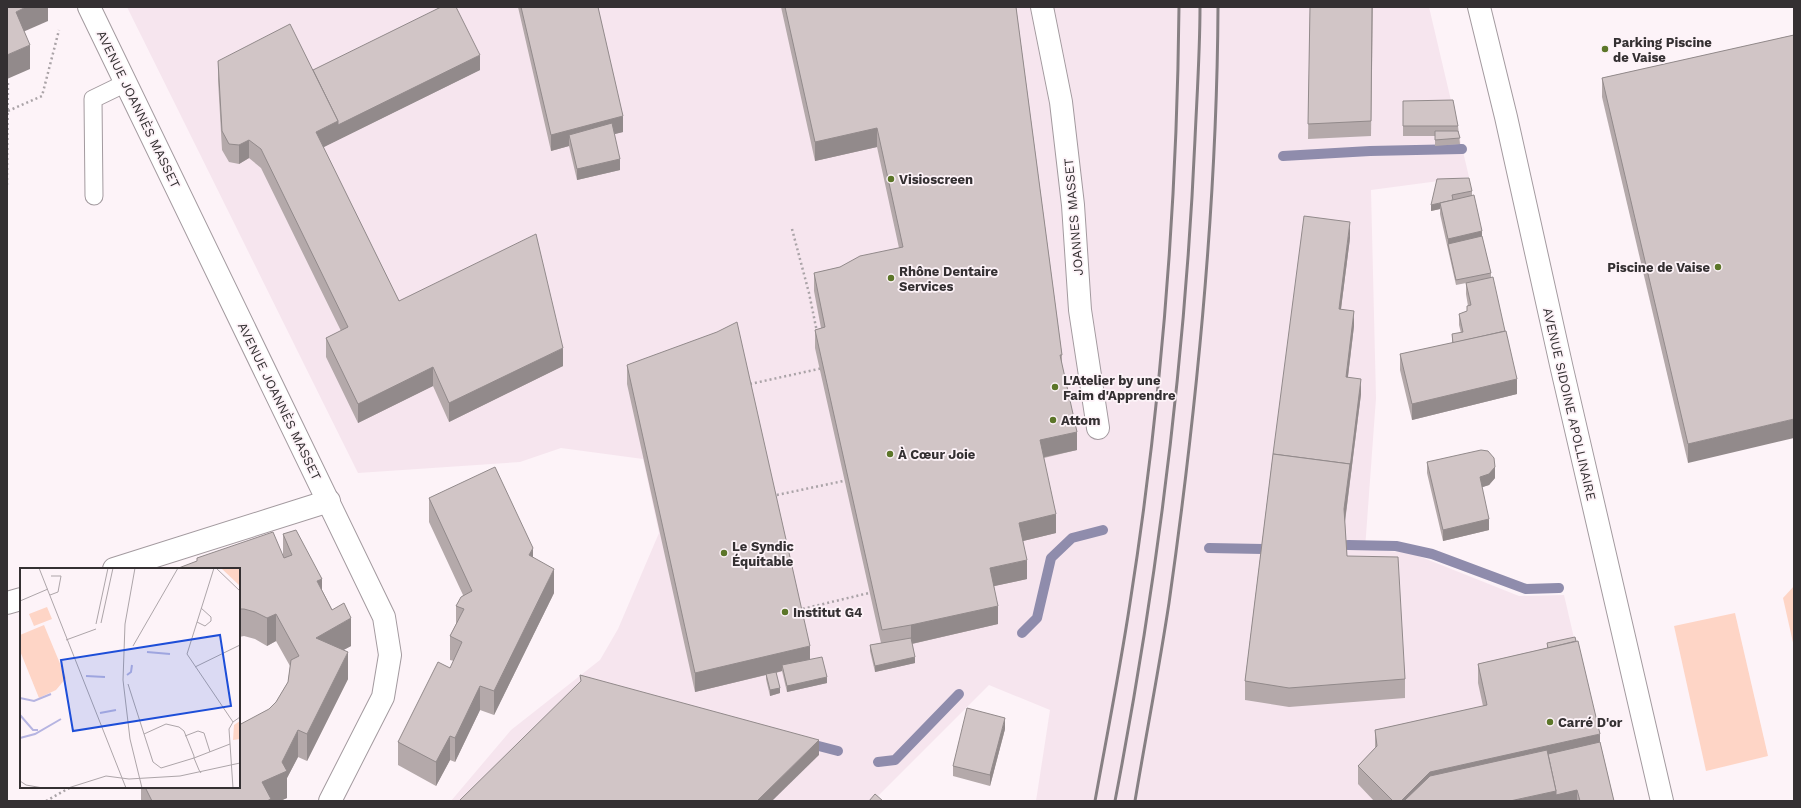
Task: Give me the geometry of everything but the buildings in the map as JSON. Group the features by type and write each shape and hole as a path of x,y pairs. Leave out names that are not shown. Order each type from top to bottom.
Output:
{"street":[{"name":"AVENUE JOANNÈS MASSET","path":"89,7 384,617 390,654 383,697 330,801"},
{"name":"JOANNES MASSET","path":"1042,7 1061,102 1073,205 1080,310 1098,428"},
{"name":"AVENUE SIDOINE APOLLINAIRE","path":"1479,7 1506,117 1562,369 1662,801"},
{"path":"117,568 329,501"},
{"path":"7,603 20,599"}],"lane":[{"path":"94,196 93,99 126,83"}],"path":[{"path":"8,111 42,96 59,30"},
{"path":"7,186 8,82"},
{"path":"792,229 809,293 819,339"},
{"path":"747,385 825,367 827,375"},
{"path":"772,496 850,479 852,487"},
{"path":"797,610 876,592"},
{"path":"46,801 69,788"}],"shaded area":[{"path":"127,7 1429,7 1469,177 1371,190 1376,398 1365,549 1411,553 1519,596 1564,595 1612,801 1036,801 1050,710 989,685 873,801 451,801 511,730 600,660 618,629 659,533 643,459 561,448 520,462 358,473"},
{"path":"1794,586 1794,647 1783,598"},
{"path":"1735,613 1768,756 1706,771 1674,626"}],"waterway":[{"path":"1283,156 1370,151 1462,149"},
{"path":"1022,633 1037,618 1051,558 1072,538 1103,530"},
{"path":"1348,545 1396,546 1432,554 1526,589 1559,588"},
{"path":"1209,548 1263,549"},
{"path":"878,762 895,760 959,694"},
{"path":"807,743 838,751"}],"railway":[{"path":"1095,801 1130,603 1141,529 1159,380 1171,231 1178,82 1179,7"},
{"path":"1115,801 1144,637 1167,472 1176,389 1190,223 1200,40 1200,7"},
{"path":"1135,801 1169,603 1197,380 1204,306 1214,156 1218,7"}],"place":[{"name":"Parking Piscine de Vaise","path":"1605,49"},
{"name":"Visioscreen","path":"891,179"},
{"name":"Piscine de Vaise","path":"1718,267"},
{"name":"Rhône Dentaire Services","path":"891,278"},
{"name":"L'Atelier by une Faim d'Apprendre","path":"1055,387"},
{"name":"Attom","path":"1053,420"},
{"name":"À Cœur Joie","path":"890,454"},
{"name":"Le Syndic Équitable","path":"724,553"},
{"name":"Institut G4","path":"785,612"},
{"name":"Carré D'or","path":"1550,722"}]}
